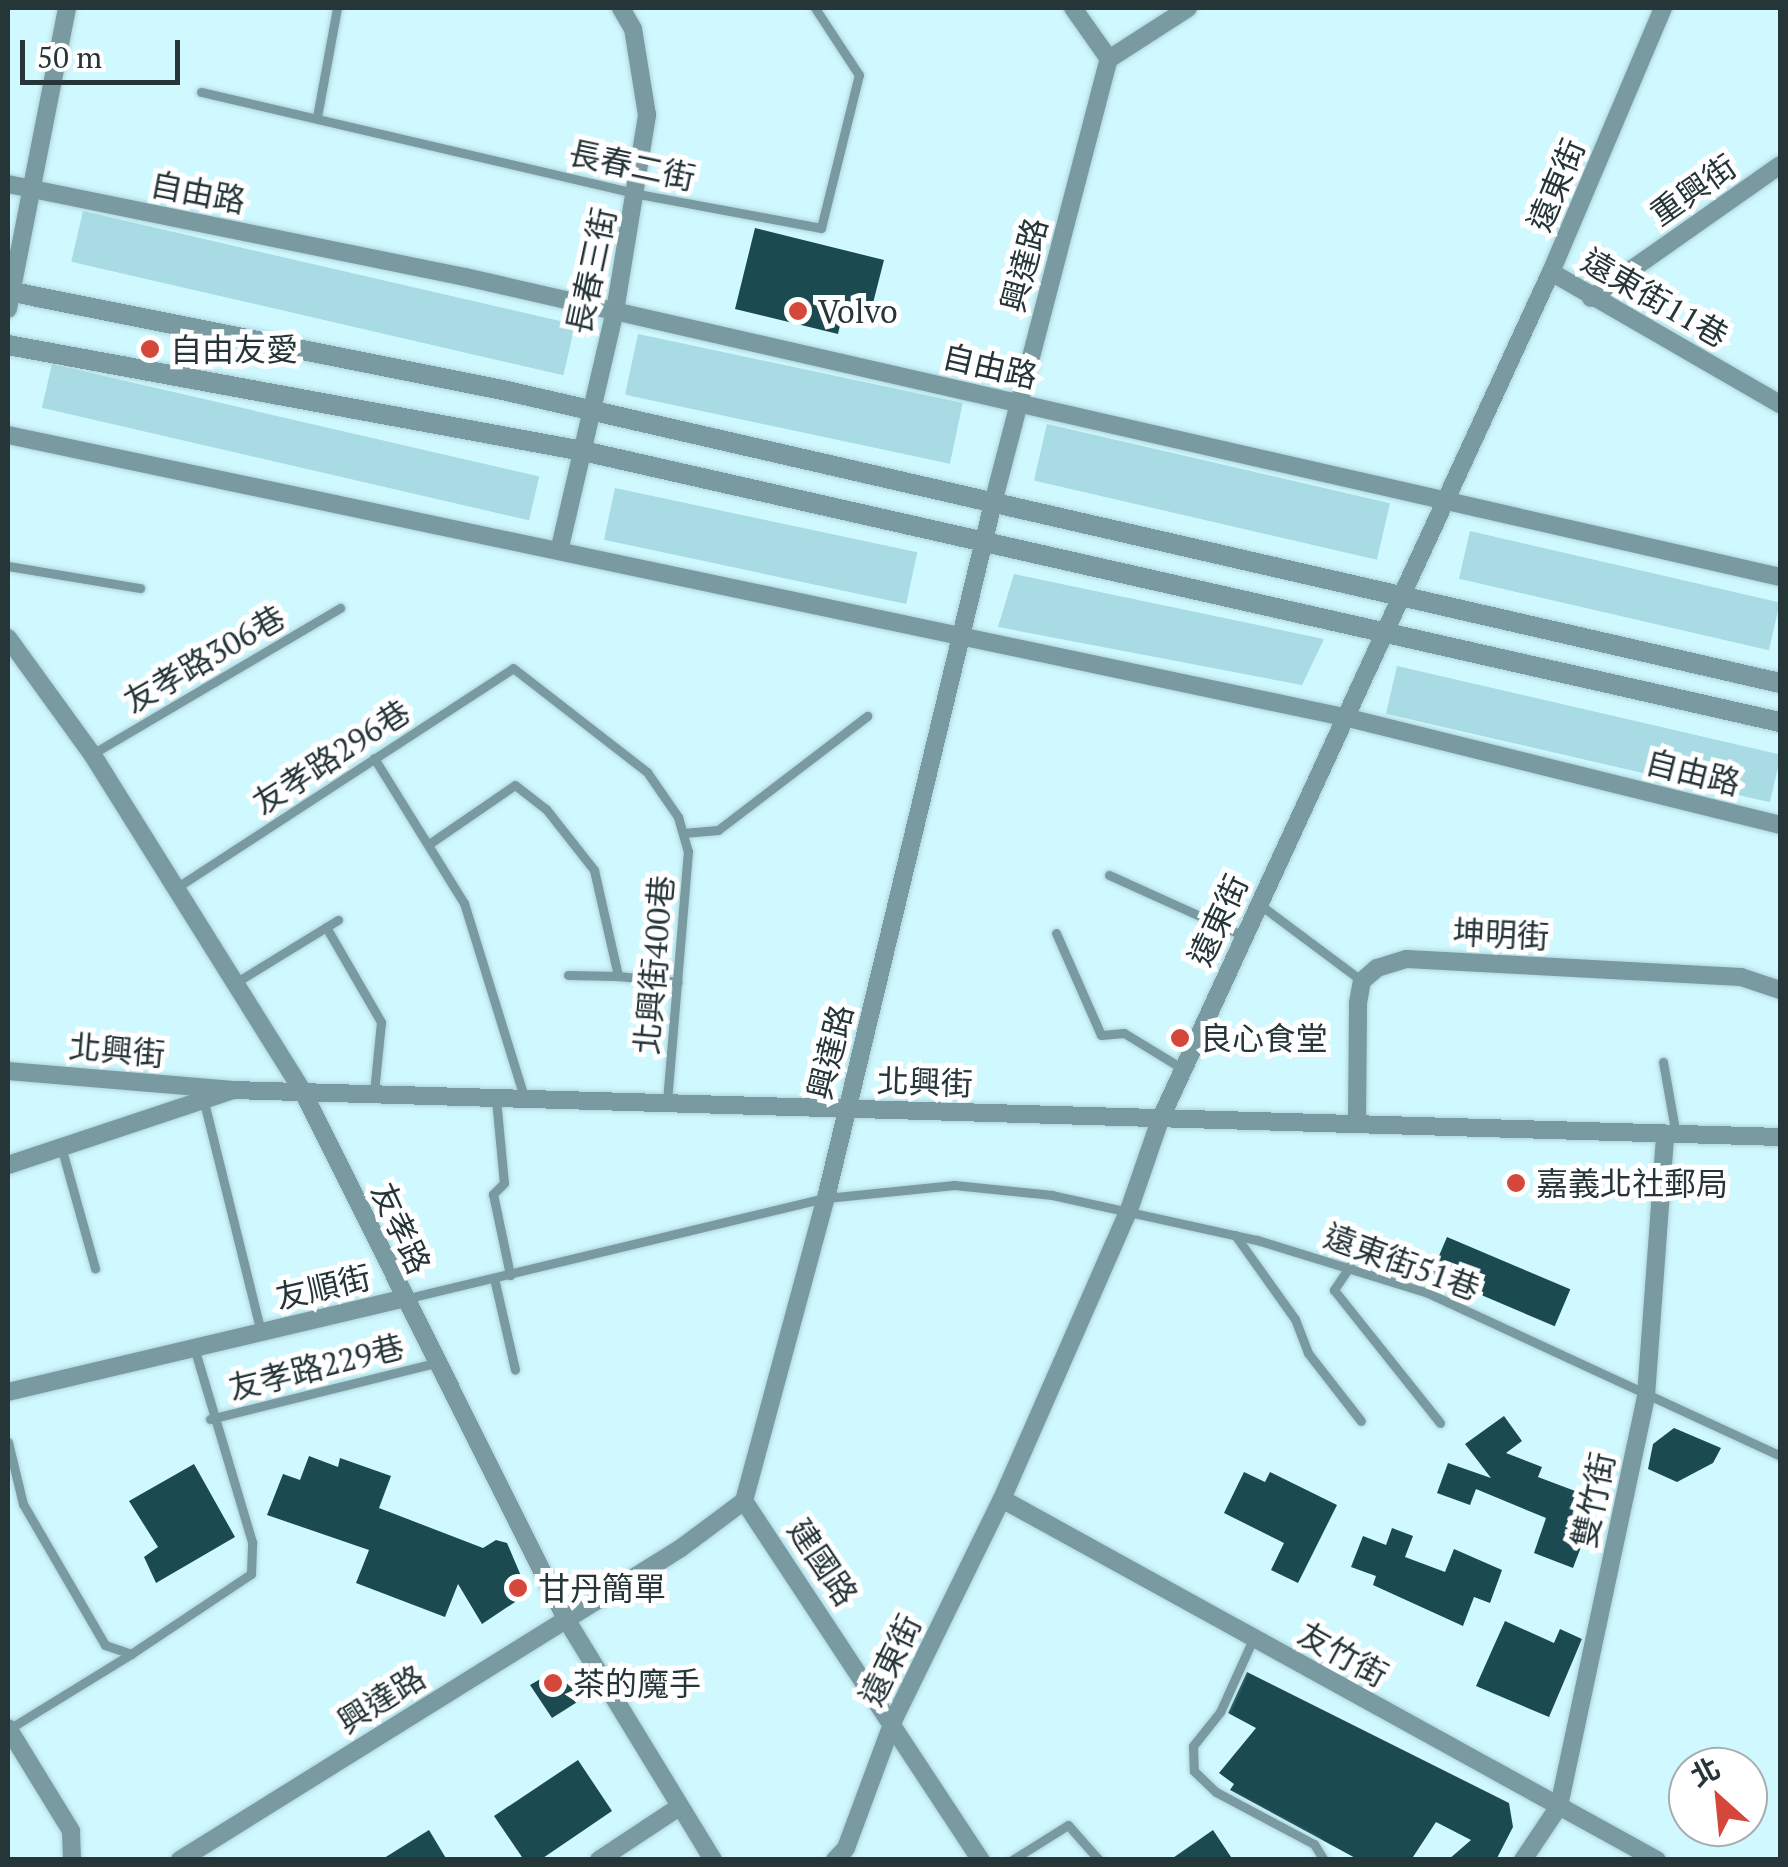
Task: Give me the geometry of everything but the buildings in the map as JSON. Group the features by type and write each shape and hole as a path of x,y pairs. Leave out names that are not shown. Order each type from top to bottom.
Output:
{"street":[{"path":"67,8 8,298 592,411 1780,683"},
{"name":"長春三街","path":"560,547 615,311 638,194 647,115 634,29 621,8"},
{"path":"1073,8 1108,59 1188,8"},
{"name":"遠東街","path":"835,1860 846,1848 894,1719 1002,1499 1129,1210 1160,1120 1551,272 1663,8"},
{"name":"興達路","path":"180,1860 566,1619 744,1501 826,1198 965,641 993,502 1108,59"},
{"name":"重興街","path":"1591,298 1780,165"},
{"name":"自由路","path":"8,184 615,311 1780,577"},
{"name":"遠東街11巷","path":"1551,272 1780,404"},
{"name":"自由路","path":"8,345 582,451 1780,722"},
{"name":"自由路","path":"8,435 560,547 965,641 1344,717 1780,825"},
{"name":"友孝路","path":"8,638 92,754 302,1090 401,1299 566,1619 713,1860"},
{"name":"坤明街","path":"1362,981 1377,968 1408,959 1741,977 1780,990"},
{"path":"1357,1122 1362,981"},
{"name":"北興街","path":"8,1071 233,1090 1160,1120 1357,1122 1670,1137 1780,1137"},
{"path":"8,1165 233,1090"},
{"name":"雙竹街","path":"1523,1860 1559,1806 1646,1396 1670,1137"},
{"name":"友順街","path":"8,1392 401,1299"},
{"name":"友竹街","path":"1002,1499 1656,1860"},
{"name":"建國路","path":"744,1501 894,1719 981,1860"},
{"path":"8,1728 71,1831 72,1860"},
{"path":"599,1860 679,1807"}],"lane":[{"path":"318,118 337,8"},
{"name":"長春二街","path":"201,92 638,194 821,228 859,75 817,8"},
{"path":"8,566 140,588"},
{"name":"友孝路306巷","path":"92,754 340,608"},
{"name":"友孝路296巷","path":"176,888 513,668"},
{"name":"北興街400巷","path":"513,668 647,772 683,833 688,851 668,1102"},
{"name":"北興街400巷","path":"683,833 718,830 866,716"},
{"path":"374,758 429,844 470,920 524,1097"},
{"path":"429,844 515,785 546,809 594,870 618,976"},
{"path":"1109,875 1244,936"},
{"path":"1258,904 1362,981"},
{"path":"235,983 338,920"},
{"path":"326,927 382,1022 374,1092"},
{"path":"1056,933 1101,1035 1124,1033 1183,1069"},
{"path":"568,975 678,982"},
{"path":"1663,1062 1670,1137"},
{"path":"496,1096 504,1184 493,1194 510,1275"},
{"path":"204,1102 261,1332"},
{"path":"62,1150 95,1268"},
{"name":"友順街","path":"401,1299 826,1198 954,1186 1129,1210"},
{"name":"遠東街51巷","path":"1129,1210 1350,1266 1428,1293 1780,1456"},
{"path":"1235,1235 1295,1320 1308,1353 1361,1421"},
{"path":"1350,1266 1334,1290 1440,1423"},
{"path":"494,1278 515,1370"},
{"path":"8,1728 131,1654 251,1574 252,1542 210,1419 194,1348"},
{"name":"友孝路229巷","path":"210,1419 434,1363"},
{"path":"8,1442 23,1504 68,1583 105,1645 131,1654"},
{"path":"1254,1638 1220,1712 1193,1746 1194,1771 1216,1792 1314,1844 1324,1860"},
{"path":"1012,1860 1068,1826 1099,1860"}],"shaded area":[{"path":"83,211 575,325 563,375 71,262"},
{"path":"638,334 963,403 950,464 625,395"},
{"path":"52,364 539,476 529,520 42,408"},
{"path":"1047,424 1390,503 1377,560 1034,481"},
{"path":"615,488 917,552 906,604 604,540"},
{"path":"1470,531 1780,603 1769,650 1459,579"},
{"path":"1014,574 1324,639 1302,685 998,627"},
{"path":"1397,666 1780,754 1770,802 1386,714"}],"place":[{"name":"Volvo","path":"798,311"},
{"name":"自由友愛","path":"150,349"},
{"name":"良心食堂","path":"1180,1038"},
{"name":"嘉義北社郵局","path":"1516,1183"},
{"name":"甘丹簡單","path":"518,1588"},
{"name":"茶的魔手","path":"553,1683"}]}
